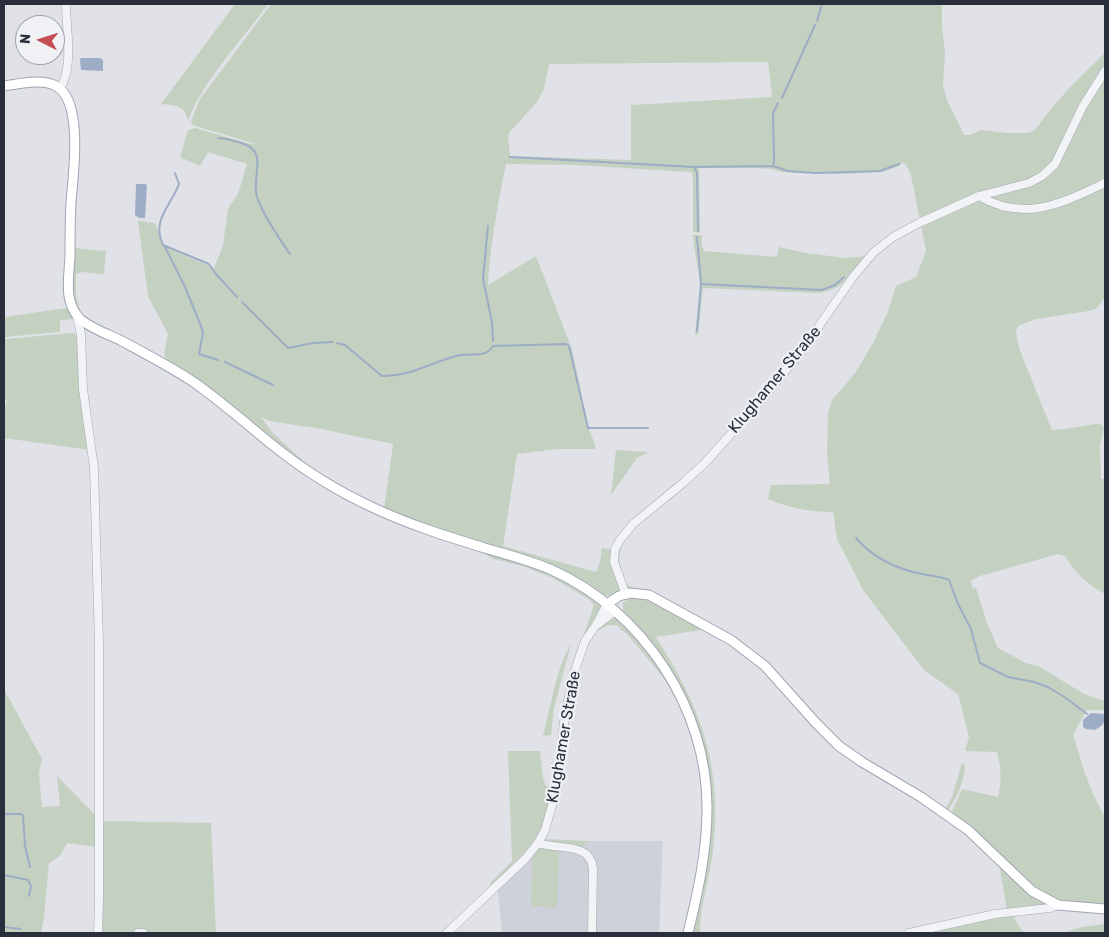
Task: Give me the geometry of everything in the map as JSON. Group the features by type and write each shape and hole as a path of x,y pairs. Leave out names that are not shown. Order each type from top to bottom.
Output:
{"main road":[{"path":"4,86 43,82 54,84 60,88 69,103 75,142 68,290 70,304 77,317 88,325 157,359 181,374 215,398 299,465 353,498 413,524 550,569 590,590 615,611 646,643 664,666 687,712 701,758 707,793 707,828 701,877 688,933"},
{"path":"607,604 619,596 639,593 654,597 714,630 745,650 765,666 816,724 839,746 948,815 974,835 1032,891 1058,905 1105,909"},
{"path":"615,611 626,595"}],"street":[{"path":"60,88 64,82 67,70 66,4"},
{"name":"Klughamer Straße","path":"626,595 614,562 615,550 620,540 633,524 684,483 705,463 756,406 800,352 862,264 894,237 919,223 979,196 1029,183 1050,169 1058,159 1083,106 1105,71"},
{"path":"979,196 1006,208 1025,210 1054,205 1105,183"},
{"path":"77,317 80,334 83,389 94,468 99,643 98,933"},
{"path":"80,334 88,325"},
{"name":"Klughamer Straße","path":"447,933 526,858 538,843 548,822 557,788 565,714 576,667 585,641 607,604"},
{"name":"Klughamer Straße","path":"596,625 615,611"},
{"path":"538,843 578,850 590,858 593,868 592,933"},
{"path":"909,933 995,914 1050,908 1058,905"},
{"path":"138,933 143,933"}],"shaded area":[{"path":"538,839 551,845 581,847 589,841 663,841 659,933 502,933 497,882"}],"green space":[{"path":"235,4 268,4 213,76 194,106 188,121 187,115 179,107 161,104"},
{"path":"271,4 942,4 945,54 943,85 947,100 964,135 970,135 981,130 1028,133 1035,130 1054,105 1105,53 1105,297 1097,308 1089,311 1036,319 1018,326 1016,332 1019,348 1052,430 1101,424 1104,428 1100,446 1101,479 1105,479 1105,594 1082,578 1065,556 1058,554 980,576 971,581 973,589 976,588 987,623 998,648 1026,663 1038,666 1084,694 1105,701 1105,710 1087,710 1073,734 1090,787 1105,817 1105,907 1053,900 1029,885 951,814 962,789 998,797 1001,774 997,752 965,751 969,737 958,694 924,670 863,590 837,539 833,512 800,509 768,499 771,485 830,484 827,455 828,412 832,400 856,372 873,343 887,314 896,286 916,277 926,251 911,175 903,162 899,166 883,172 841,174 782,172 756,168 699,168 700,233 693,232 692,173 575,165 506,164 492,239 488,285 536,256 572,349 589,430 595,444 595,449 558,449 517,454 503,546 596,572 602,548 616,550 623,543 619,559 622,575 627,585 636,589 620,588 614,595 606,596 566,572 541,561 486,546 384,509 393,444 321,429 270,421 261,417 273,433 314,471 168,363 164,354 168,334 148,296 138,221 155,223 165,247 214,268 223,246 228,208 238,194 247,164 208,152 200,166 180,157 188,130 195,128 256,144 192,124 191,121 200,99","holes":["768,62 772,97 631,105 631,160 510,156 509,133 537,102 544,89 549,64"]},
{"path":"693,235 702,235 704,251 777,257 779,247 805,253 846,258 867,256 852,275 841,285 818,293 703,288 698,335 695,334 700,282"},
{"path":"74,248 106,251 104,274 81,272 76,274 76,297 80,310 79,315 71,292"},
{"path":"67,308 74,319 60,320 60,332 4,337 4,317"},
{"path":"74,333 78,341 90,450 4,438 4,409 7,401 4,398 4,339"},
{"path":"616,450 649,452 637,458 611,495"},
{"path":"478,549 565,580 595,599 602,608 579,648 594,605 590,600 553,578 523,566 493,559"},
{"path":"635,596 647,598 707,629 656,637 686,690 698,716 712,768 715,796 715,826 712,858 701,918 701,933 691,933 706,867 711,832 710,794 672,673 648,638 623,613 623,602"},
{"path":"610,617 616,617 640,642 672,688 620,627 608,625 591,636"},
{"path":"571,644 554,708 551,735 543,736 558,675"},
{"path":"4,689 42,759 39,773 42,807 60,806 57,776 97,817 96,847 67,843 60,856 49,863 41,933 4,933"},
{"path":"508,751 540,751 543,778 546,786 555,787 538,839 525,856 490,888 491,882 512,861"},
{"path":"962,763 965,766 962,784 947,811 945,810 952,797"},
{"path":"102,821 211,823 216,933 101,933"},
{"path":"546,839 589,841 581,847 551,845 544,842"},
{"path":"541,848 559,851 557,908 531,906 532,855"},
{"path":"999,864 1050,905 1007,910"},
{"path":"1012,914 1021,930 1025,933 916,933"},
{"path":"1105,924 1105,933 1063,933 1081,927"}],"water":[{"path":"81,58 100,58 103,60 103,71 81,70"},
{"path":"136,184 147,185 145,218 139,218 135,215"},
{"path":"1091,713 1104,714 1105,717 1103,724 1095,730 1083,727 1083,720"}],"waterway":[{"path":"817,21 822,4"},
{"path":"782,98 815,25"},
{"path":"773,166 773,113 778,103"},
{"path":"218,138 241,143 250,147 255,152 257,159 256,192 258,200 272,228 290,254"},
{"path":"510,157 694,167 697,173 698,231"},
{"path":"694,167 773,166 788,171 815,173 880,171 899,164"},
{"path":"175,173 179,184 164,213 159,228 163,245 209,264 237,297"},
{"path":"488,226 483,279 492,322 493,341"},
{"path":"697,237 701,284 697,331"},
{"path":"164,245 185,287 201,326 203,333 199,354 218,360"},
{"path":"701,284 822,290 835,285 844,277"},
{"path":"242,302 288,348 313,343 333,342"},
{"path":"337,343 345,345 382,376 403,374 451,357 483,354 493,346 566,344 569,346 588,428 648,428"},
{"path":"225,362 273,385"},
{"path":"856,538 886,562 913,572 949,580 958,604 971,629 980,663 1008,677 1048,687 1087,714"},
{"path":"4,814 21,814 23,816 25,846 30,867"},
{"path":"4,875 28,880 31,886 29,896"},
{"path":"4,927 21,929"}]}
